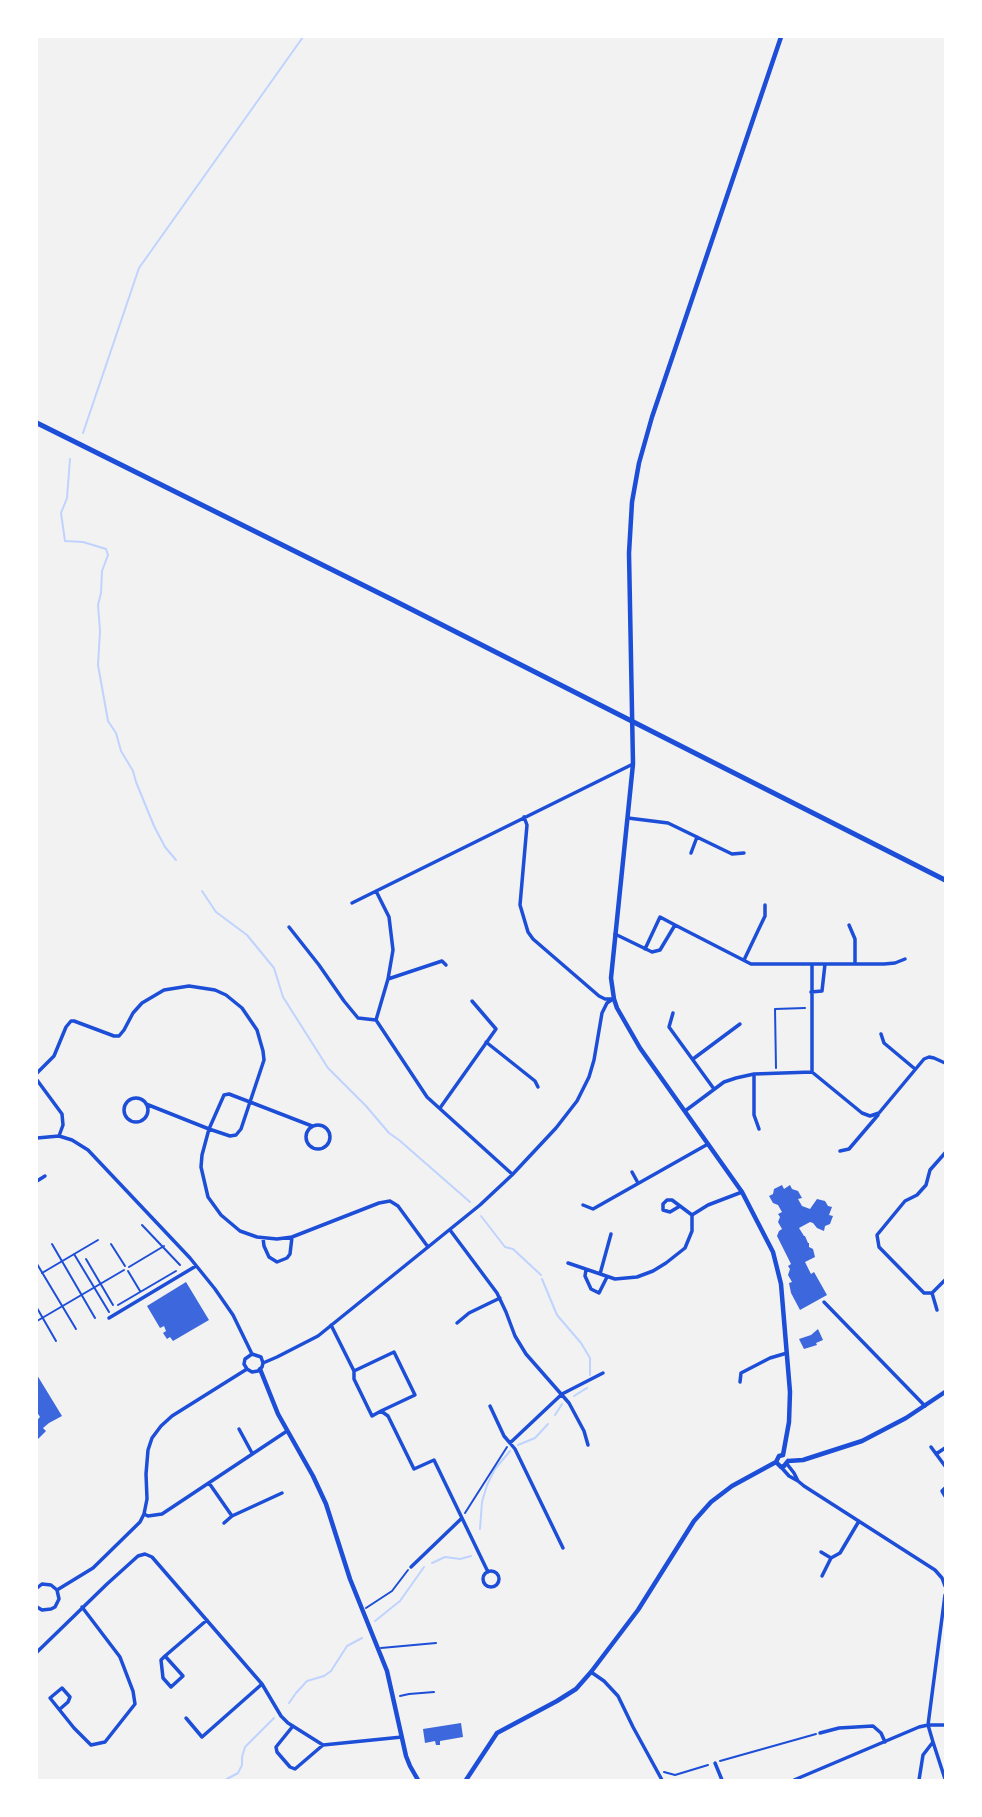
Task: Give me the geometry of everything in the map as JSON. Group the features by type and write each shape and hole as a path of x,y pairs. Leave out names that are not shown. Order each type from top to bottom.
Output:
{"main road":[{"path":"37,423 945,880"}],"street":[{"path":"781,37 656,404 639,463 632,502 629,553 633,764 611,978 614,999 645,1055 742,1192 768,1241 778,1269 791,1404 783,1463"},
{"path":"352,903 633,764"},
{"path":"524,817 527,825 520,905 528,932 599,996 614,999"},
{"path":"628,818 668,823 732,855 744,853"},
{"path":"691,853 697,837"},
{"path":"376,891 389,917 393,950 376,1020"},
{"path":"744,960 765,916 765,905"},
{"path":"645,948 660,917 751,964 895,964 905,959"},
{"path":"615,934 652,952 660,950 675,925"},
{"path":"849,925 855,939 855,964"},
{"path":"289,927 358,1017 376,1020 427,1097 512,1175"},
{"path":"388,979 442,961 446,965"},
{"path":"812,964 812,1072"},
{"path":"811,992 822,991 825,964"},
{"path":"37,1073 54,1056 71,1021 114,1036 119,1035 133,1013 152,996 164,990 190,986 215,990 242,1007 257,1030 264,1060 241,1129 236,1135 230,1136 209,1129 137,1098 130,1100 124,1110 127,1117 141,1121 148,1111 146,1104"},
{"path":"418,1780 410,1766 387,1671 350,1578 326,1504 278,1414 261,1369 263,1363 312,1339 331,1325 481,1205 512,1175 577,1101 594,1060 602,1013 607,1003 614,999"},
{"path":"440,1108 496,1029 472,1001"},
{"path":"673,1013 669,1027 714,1089"},
{"path":"693,1059 740,1024"},
{"path":"881,1034 884,1043 915,1069"},
{"path":"486,1042 538,1087"},
{"path":"840,1151 849,1149 924,1059 929,1057 945,1063"},
{"path":"685,1111 724,1082 754,1074 812,1072 862,1113 870,1116 879,1113"},
{"path":"754,1074 754,1115 759,1129"},
{"path":"37,1080 61,1114 63,1125 59,1136"},
{"path":"312,1126 307,1132 307,1140 312,1146 323,1147 329,1139 328,1131 323,1126 312,1126 226,1094 222,1097 209,1129 201,1167 213,1206 240,1231 276,1239 292,1237 390,1201 398,1206 428,1247"},
{"path":"37,1138 59,1136 77,1143 94,1155 215,1289 233,1315 252,1354"},
{"path":"583,1205 593,1209 708,1144"},
{"path":"945,1153 930,1170 926,1185 917,1195 905,1200 877,1235 879,1247 924,1293 932,1293 945,1280"},
{"path":"632,1172 638,1183"},
{"path":"37,1181 45,1176"},
{"path":"692,1215 708,1205 742,1192"},
{"path":"680,1206 670,1212 663,1210 663,1204 672,1200 680,1206 692,1215"},
{"path":"568,1263 615,1279 637,1277 653,1271 675,1258 685,1248 692,1231 692,1215"},
{"path":"450,1230 485,1274 500,1298 518,1343 569,1403 584,1431 588,1445"},
{"path":"600,1274 611,1234"},
{"path":"263,1238 269,1257 277,1262 290,1254 292,1237"},
{"path":"109,1318 196,1266"},
{"path":"586,1270 585,1276 591,1289 599,1293 607,1277"},
{"path":"932,1293 937,1310"},
{"path":"457,1324 469,1313 500,1298"},
{"path":"824,1302 925,1406"},
{"path":"331,1325 372,1416 415,1395 394,1352 354,1371"},
{"path":"740,1382 741,1373 770,1358 787,1353"},
{"path":"261,1369 255,1372 247,1369 245,1359 252,1354 258,1355 263,1363"},
{"path":"57,1590 103,1560 144,1514 147,1499 146,1457 156,1432 172,1416 247,1369"},
{"path":"510,1443 562,1394 603,1373"},
{"path":"466,1780 497,1733 576,1689 591,1672 638,1610 694,1521 710,1502 732,1486 783,1463 803,1460 862,1441 892,1426 945,1392"},
{"path":"490,1406 504,1436 515,1449 563,1548"},
{"path":"381,1411 388,1416 414,1469 434,1460 488,1572"},
{"path":"239,1429 253,1453"},
{"path":"144,1514 162,1514 287,1431"},
{"path":"931,1447 945,1466"},
{"path":"936,1454 945,1448"},
{"path":"783,1455 777,1458 783,1463 789,1476 936,1570 945,1586"},
{"path":"209,1483 232,1516"},
{"path":"945,1488 942,1491 945,1496"},
{"path":"225,1523 232,1516 282,1493"},
{"path":"411,1567 462,1518"},
{"path":"822,1576 831,1558 839,1553 859,1521"},
{"path":"821,1552 831,1558"},
{"path":"37,1652 138,1556 145,1554 152,1557 262,1684 281,1716 323,1745"},
{"path":"488,1572 493,1572 498,1577 499,1582 493,1587 484,1581 488,1572"},
{"path":"942,1578 945,1572"},
{"path":"37,1586 51,1585 57,1590 59,1599 55,1607 37,1609"},
{"path":"945,1595 928,1725 945,1779"},
{"path":"60,1709 68,1702 69,1697 62,1688 50,1698 91,1745 105,1742 135,1704 120,1657 82,1607"},
{"path":"165,1656 183,1676 170,1687 163,1678 161,1660 165,1656 207,1620"},
{"path":"591,1672 618,1696 662,1780"},
{"path":"186,1718 202,1737 262,1684"},
{"path":"794,1780 805,1778 928,1725 945,1725"},
{"path":"293,1726 276,1747 277,1752 295,1769 323,1745 402,1737"},
{"path":"820,1733 839,1728 873,1726 881,1733 885,1742"},
{"path":"919,1780 923,1755 933,1742"},
{"path":"715,1763 722,1780"}],"lane":[{"path":"142,1225 180,1265"},
{"path":"42,1273 98,1240"},
{"path":"52,1244 95,1318"},
{"path":"111,1244 127,1267 163,1247"},
{"path":"74,1254 109,1312"},
{"path":"86,1259 113,1305"},
{"path":"37,1264 76,1329"},
{"path":"37,1321 124,1270"},
{"path":"128,1271 141,1292"},
{"path":"118,1305 176,1271"},
{"path":"37,1308 56,1341"},
{"path":"378,1649 436,1643"}],"path":[{"path":"776,1073 775,1009 812,1009"},
{"path":"462,1518 510,1443"},
{"path":"363,1610 392,1591 411,1567"},
{"path":"393,1698 434,1692"},
{"path":"659,1775 666,1771 675,1775 820,1733"}],"building":[{"path":"782,1185 784,1189 790,1185 798,1191 802,1206 810,1209 817,1199 832,1207 829,1215 833,1216 824,1231 810,1222 799,1228 809,1247 813,1249 815,1257 805,1262 827,1295 800,1310 789,1283 792,1282 788,1275 788,1266 791,1264 777,1236 782,1229 778,1214 782,1212 769,1196 774,1189"},
{"path":"186,1282 209,1320 173,1341 170,1337 167,1339 163,1333 166,1331 164,1326 160,1328 147,1306"},
{"path":"818,1329 823,1340 804,1349 799,1339"},
{"path":"37,1375 62,1416 43,1428 46,1431 37,1440 37,1420 40,1417 37,1412"},
{"path":"461,1723 463,1737 440,1741 440,1745 436,1745 435,1741 425,1743 423,1729"}],"waterway":[{"path":"83,433 139,268 303,37"},
{"path":"70,459 67,498 61,513 65,541 83,542 106,549 108,555 102,571 98,605 98,665 108,721 133,771 154,826 165,847 176,860"},
{"path":"202,891 216,912 247,935 274,968 283,997 328,1068 389,1133 470,1202"},
{"path":"481,1216 505,1247 513,1249 541,1275"},
{"path":"542,1279 557,1315 590,1358 590,1375"},
{"path":"574,1396 587,1388"},
{"path":"555,1415 562,1404"},
{"path":"518,1445 535,1438 548,1424"},
{"path":"480,1529 482,1502 487,1485 495,1469 510,1451"},
{"path":"432,1563 445,1557 460,1559 471,1556"},
{"path":"375,1621 400,1601 424,1567"},
{"path":"289,1703 307,1681 331,1671 347,1646 362,1638"},
{"path":"225,1780 238,1773 245,1747 274,1718"}]}
